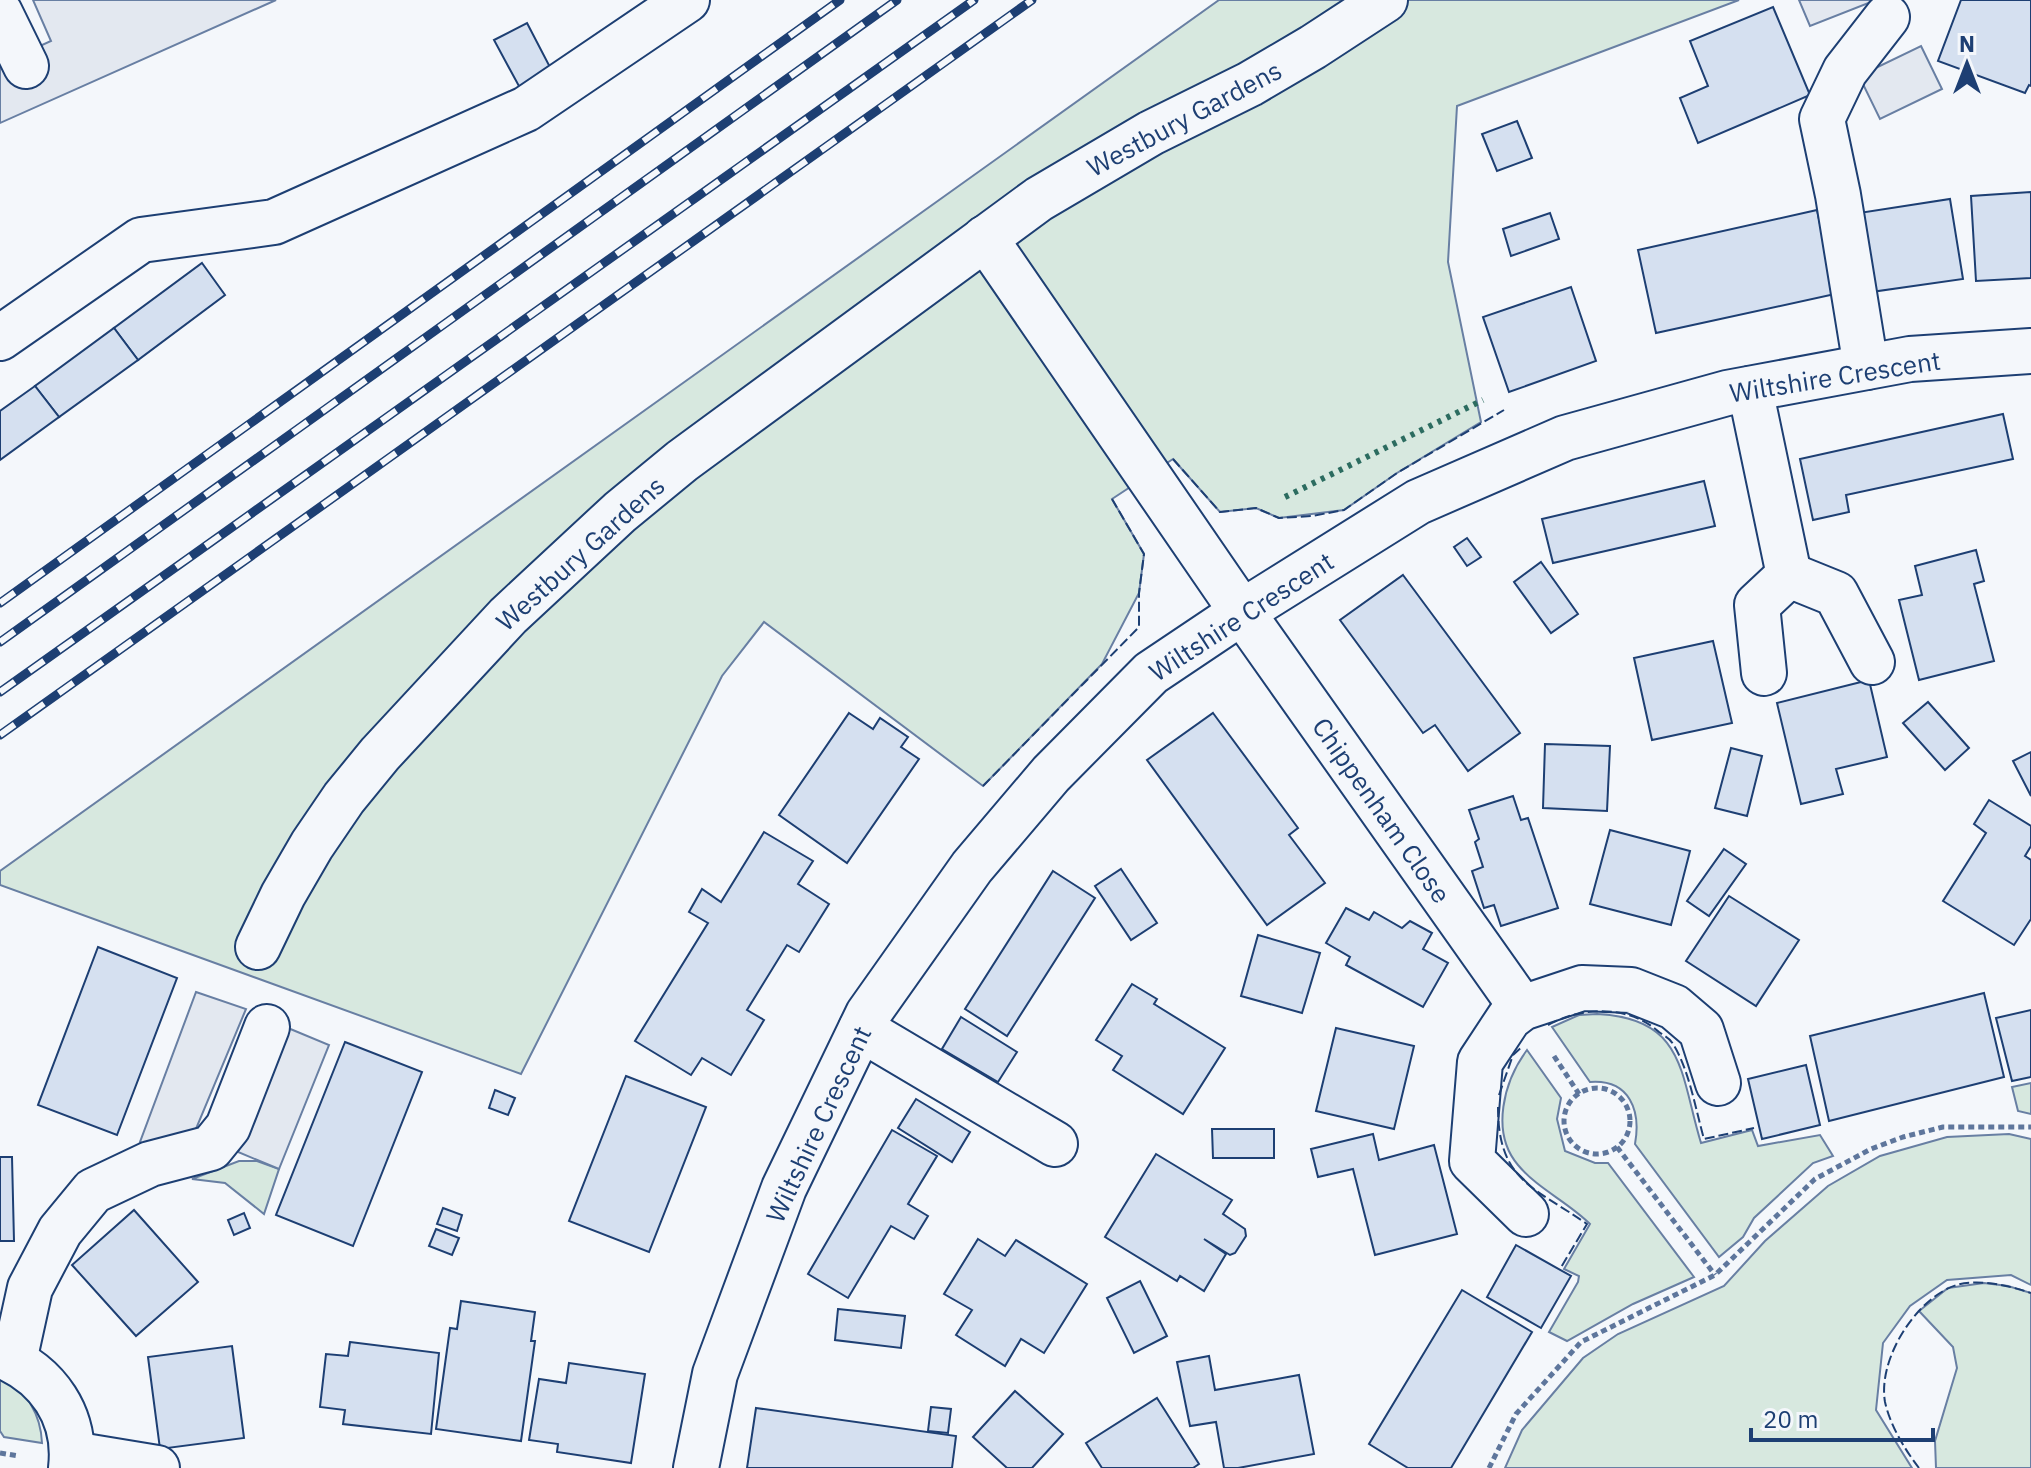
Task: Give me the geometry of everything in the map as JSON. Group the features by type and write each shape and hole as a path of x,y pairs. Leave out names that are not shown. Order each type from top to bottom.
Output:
{"street":[{"path":"0,338 141,240 274,222 526,109 687,0"},
{"name":"Westbury Gardens","path":"258,947 290,882 344,798 380,754 529,595 620,512 682,461 1039,199 1094,164 1250,84 1385,0"},
{"path":"0,13 26,66"},
{"path":"1866,367 1838,195 1822,119 1845,71 1887,17"},
{"path":"985,238 1242,612"},
{"name":"Wiltshire Crescent","path":"696,1468 715,1374 784,1188 868,1014 972,867 1051,774 1151,673 1418,502 1565,438 1727,393 1866,367 1910,359 2031,351"},
{"path":"1750,389 1789,575"},
{"path":"1789,575 1836,594 1872,662"},
{"path":"1764,673 1757,605 1789,575"},
{"name":"Chippenham Close","path":"1242,612 1522,1008"},
{"path":"1526,1214 1472,1161 1480,1062 1509,1018 1522,1008 1582,988 1631,990 1674,1007 1701,1030 1718,1083"},
{"path":"157,1468 72,1461 71,1435 57,1398 30,1370 7,1358 30,1288 60,1231 93,1191 150,1164 211,1148 228,1127 267,1027"},
{"path":"861,1029 1055,1144"}],"path":[{"path":"1600,1087 1620,1098 1630,1117 1629,1128 1617,1147 1597,1154 1587,1152 1570,1140 1564,1120 1571,1101 1589,1089 1600,1087"},
{"path":"1489,1468 1516,1414 1581,1342 1715,1275 1750,1245 1815,1179 1871,1149 1943,1127 2031,1127"},
{"path":"1617,1147 1715,1275"}],"shaded area":[{"path":"33,0 276,0 0,123 0,64 51,41"},
{"path":"1219,0 1739,0 1457,106 1448,262 1481,422 1397,473 1344,510 1279,518 1256,508 1220,512 1173,459 1112,499 1144,554 1139,593 1102,664 983,786 764,622 722,676 521,1074 0,885 0,871"},
{"path":"1799,0 1876,0 1810,26"},
{"path":"1921,46 1942,89 1880,119 1859,76"},
{"path":"196,992 246,1009 183,1160 140,1142"},
{"path":"1579,1015 1626,1018 1648,1026 1663,1039 1682,1073 1701,1143 1752,1130 1758,1146 1820,1135 1833,1156 1813,1163 1754,1218 1743,1237 1719,1257 1635,1144 1636,1120 1630,1100 1615,1086 1590,1082 1552,1027"},
{"path":"288,1028 329,1045 279,1169 238,1152"},
{"path":"1527,1050 1561,1098 1557,1119 1565,1151 1595,1163 1608,1163 1694,1277 1633,1304 1567,1341 1549,1332 1578,1282 1579,1276 1564,1269 1590,1224 1526,1174 1509,1152 1502,1122 1503,1107 1512,1076"},
{"path":"2031,1083 2031,1114 2018,1111 2012,1087"},
{"path":"2009,1134 2031,1139 2031,1285 2011,1275 1947,1280 1910,1306 1883,1343 1876,1410 1912,1468 1505,1468 1522,1430 1583,1358 1618,1334 1724,1286 1765,1241 1828,1186 1880,1156 1947,1137"},
{"path":"239,1161 257,1161 279,1169 264,1214 225,1183 192,1179"},
{"path":"1984,1283 2031,1293 2031,1468 1936,1468 1935,1441 1957,1368 1953,1347 1919,1311 1948,1288"},
{"path":"0,1379 18,1389 31,1404 39,1423 42,1443 4,1437 0,1431"}],"building":[{"path":"1961,0 2031,0 2031,86 2025,93 1938,61"},
{"path":"1773,7 1810,95 1698,143 1680,98 1708,86 1690,41"},
{"path":"527,23 552,71 520,88 494,40"},
{"path":"1517,121 1532,158 1497,171 1482,134"},
{"path":"2031,192 2031,278 1976,281 1971,196"},
{"path":"1950,199 1963,279 1871,292 1859,213"},
{"path":"1817,210 1835,294 1656,333 1638,250"},
{"path":"1550,213 1559,239 1511,256 1503,229"},
{"path":"202,263 225,295 138,360 114,328"},
{"path":"1571,287 1596,361 1509,392 1483,317"},
{"path":"114,328 138,360 59,417 35,386"},
{"path":"35,386 59,417 0,460 0,411"},
{"path":"2003,414 2013,459 1846,495 1849,512 1813,520 1800,459"},
{"path":"1704,481 1715,526 1553,563 1542,519"},
{"path":"1467,538 1481,557 1467,566 1454,547"},
{"path":"1976,550 1984,581 1974,584 1994,661 1919,680 1899,600 1922,595 1915,566"},
{"path":"1541,562 1578,614 1551,633 1514,582"},
{"path":"1403,575 1520,733 1468,771 1435,725 1423,733 1340,620"},
{"path":"1713,641 1732,723 1652,740 1634,658"},
{"path":"1869,680 1887,757 1836,769 1843,794 1801,804 1777,703"},
{"path":"1928,702 1969,748 1945,770 1903,723"},
{"path":"849,713 873,729 880,718 908,737 901,747 919,759 847,863 779,815"},
{"path":"1213,713 1298,828 1289,835 1325,883 1267,925 1147,760"},
{"path":"1545,744 1610,746 1607,811 1543,808"},
{"path":"1731,748 1762,756 1747,816 1715,808"},
{"path":"2031,752 2031,796 2013,761"},
{"path":"1513,796 1521,820 1528,818 1558,908 1501,926 1494,905 1484,908 1472,871 1483,867 1475,842 1479,839 1469,810"},
{"path":"1989,800 2031,826 2031,846 2025,856 2031,860 2031,919 2014,945 1943,901 1986,833 1974,824"},
{"path":"1610,830 1690,851 1671,925 1590,904"},
{"path":"764,832 813,861 798,884 829,904 799,952 787,945 747,1010 764,1020 731,1075 702,1058 691,1075 635,1041 708,923 689,912 702,889 721,902"},
{"path":"1724,849 1746,864 1709,916 1687,901"},
{"path":"1121,869 1157,923 1131,940 1095,886"},
{"path":"1053,871 1095,898 1007,1036 965,1009"},
{"path":"1729,896 1799,940 1756,1006 1686,961"},
{"path":"1346,908 1369,920 1374,912 1402,928 1410,921 1432,933 1423,949 1448,963 1423,1007 1346,965 1350,957 1326,943"},
{"path":"1258,935 1320,953 1302,1013 1241,996"},
{"path":"98,947 177,978 117,1135 38,1105"},
{"path":"1132,984 1157,999 1154,1004 1225,1048 1183,1114 1113,1070 1122,1056 1096,1040"},
{"path":"1984,993 2004,1077 1829,1121 1810,1036"},
{"path":"2031,1010 2031,1077 2012,1081 1996,1018"},
{"path":"961,1017 1017,1052 998,1082 942,1049"},
{"path":"1336,1028 1414,1046 1394,1129 1316,1111"},
{"path":"345,1042 422,1072 353,1246 276,1215"},
{"path":"1806,1065 1820,1125 1762,1139 1748,1079"},
{"path":"626,1076 706,1107 649,1252 569,1221"},
{"path":"495,1090 515,1098 508,1115 489,1108"},
{"path":"916,1099 970,1132 952,1162 898,1128"},
{"path":"1212,1129 1274,1129 1274,1158 1213,1158"},
{"path":"892,1130 937,1156 908,1204 928,1216 914,1239 891,1226 848,1298 808,1274"},
{"path":"1373,1134 1379,1160 1434,1145 1457,1234 1375,1255 1353,1169 1318,1177 1311,1149"},
{"path":"1156,1154 1232,1200 1223,1214 1245,1229 1246,1236 1235,1253 1230,1255 1204,1239 1226,1254 1204,1291 1180,1276 1177,1281 1105,1237"},
{"path":"0,1157 12,1157 14,1241 0,1241"},
{"path":"443,1208 462,1215 457,1231 437,1224"},
{"path":"134,1210 198,1282 136,1336 72,1265"},
{"path":"244,1213 250,1228 234,1235 228,1220"},
{"path":"436,1229 459,1238 452,1255 429,1246"},
{"path":"978,1239 1005,1256 1016,1240 1087,1284 1044,1353 1021,1339 1005,1366 956,1335 972,1310 944,1294"},
{"path":"1516,1245 1571,1276 1541,1328 1487,1297"},
{"path":"1140,1281 1167,1336 1134,1353 1107,1298"},
{"path":"1462,1290 1532,1332 1451,1468 1408,1468 1369,1444"},
{"path":"461,1301 535,1312 531,1341 535,1341 521,1441 436,1429 450,1328 457,1329"},
{"path":"838,1309 905,1316 901,1348 835,1340"},
{"path":"350,1342 439,1353 431,1434 343,1424 345,1410 320,1407 326,1354 348,1356"},
{"path":"232,1346 244,1438 160,1449 148,1357"},
{"path":"1209,1356 1215,1390 1299,1375 1314,1454 1224,1468 1216,1422 1190,1426 1177,1362"},
{"path":"569,1363 645,1374 631,1463 557,1452 558,1444 529,1440 539,1379 566,1383"},
{"path":"1015,1391 1063,1434 1032,1468 1007,1468 973,1437"},
{"path":"1157,1398 1199,1464 1193,1468 1102,1468 1086,1443"},
{"path":"931,1407 951,1409 948,1433 928,1431"},
{"path":"756,1408 956,1436 952,1468 747,1468"}],"railway":[{"path":"0,603 840,0"},
{"path":"0,642 897,0"},
{"path":"0,692 974,0"},
{"path":"0,735 1032,0"}],"hedge":[{"path":"1285,497 1483,400"}],"fence":[{"path":"1173,459 1220,512 1256,508 1279,518 1312,516 1344,510 1397,473 1504,410"},
{"path":"983,786 1139,627 1144,554 1112,499"},
{"path":"1548,1025 1576,1014 1605,1011 1647,1023 1670,1040 1679,1054 1704,1139 1754,1128"},
{"path":"1499,1095 1513,1055 1523,1046"},
{"path":"1498,1107 1504,1151 1512,1167 1536,1190 1587,1224 1560,1269"},
{"path":"1919,1468 1899,1437 1885,1402 1887,1370 1900,1337 1921,1309 1934,1297 1956,1285 1989,1283 2031,1293"}]}
